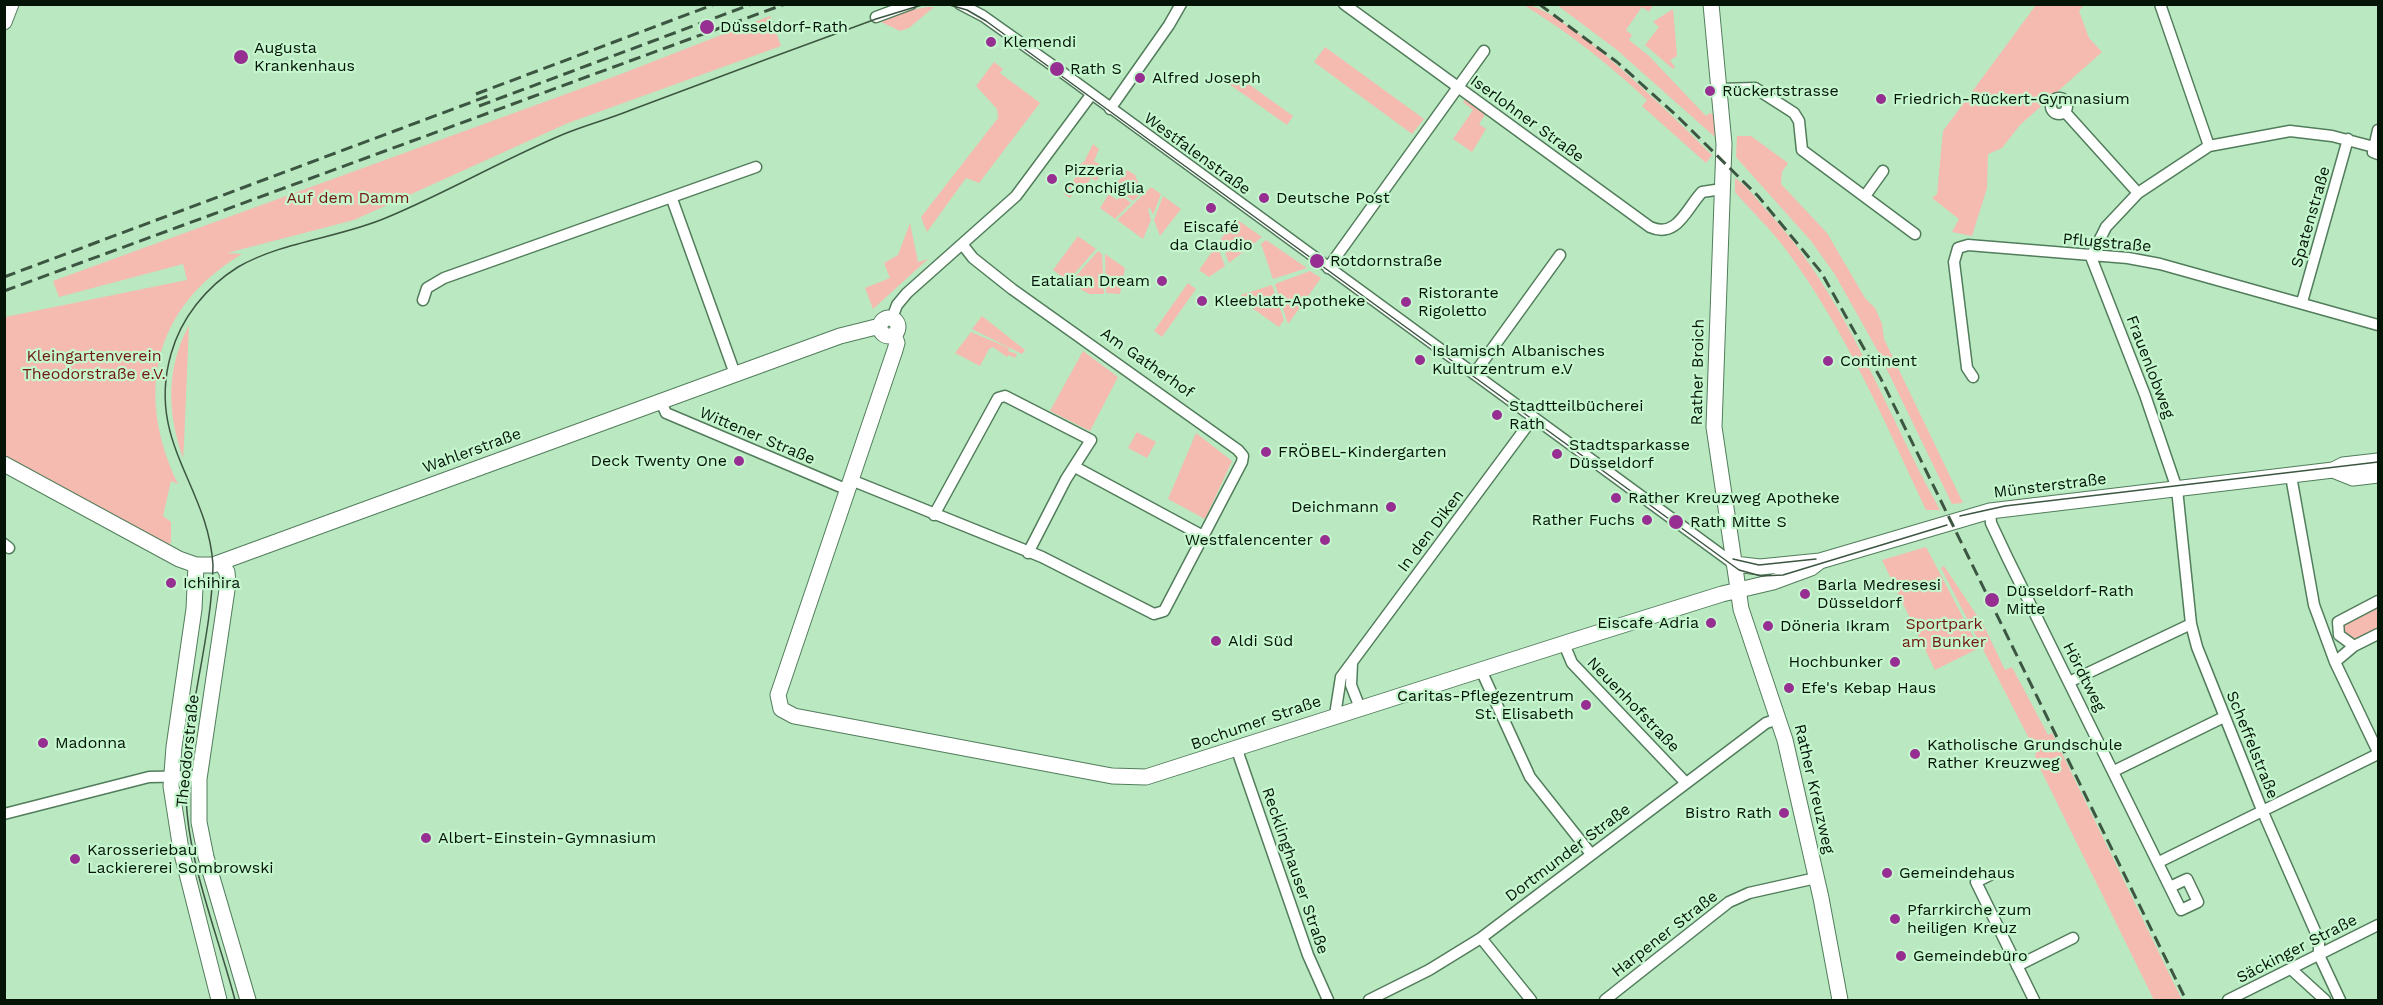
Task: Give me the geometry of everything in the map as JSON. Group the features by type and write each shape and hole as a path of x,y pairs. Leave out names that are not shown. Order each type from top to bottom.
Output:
{"street":[{"path":"4,22 11,4"},
{"path":"876,17 911,4"},
{"name":"Westfalenstraße","path":"960,4 982,16 1734,564"},
{"path":"1110,109 1169,25 1180,4"},
{"name":"Iserlohner Straße","path":"1344,4 1650,227 1664,231 1673,228 1704,190 1722,189"},
{"path":"2160,4 2209,146"},
{"name":"Rather Broich","path":"1714,9 1724,144 1713,424 1737,590"},
{"path":"1328,268 1484,51"},
{"path":"1720,89 1755,88 1794,113 1799,121 1802,150 1916,234"},
{"path":"849,485 897,343 894,335 885,336 886,322 906,293 1024,186 1091,95"},
{"path":"2065,112 2138,193"},
{"path":"2091,257 2105,229 2138,193 2209,146 2274,132 2290,132 2348,139 2375,151 2379,130"},
{"name":"Spatenstraße","path":"2302,302 2348,139"},
{"path":"423,300 427,288 444,278 672,199 756,167"},
{"path":"1865,196 1883,171"},
{"path":"672,199 735,375"},
{"name":"Am Gatherhof","path":"849,485 1042,557 1154,614 1159,614 1164,611 1242,462 1243,456 1238,450 1012,289 973,258 962,244"},
{"name":"Pflugstraße","path":"1973,376 1967,368 1954,262 1958,248 1968,245 2091,257 2128,258 2160,264 2379,325"},
{"path":"1474,374 1560,255"},
{"name":"Frauenlobweg","path":"2091,257 2148,402 2177,489"},
{"name":"Wahlerstraße","path":"221,562 840,336 886,322"},
{"path":"934,515 998,398 1005,396 1090,440 1066,479 1028,553"},
{"name":"Wittener Straße","path":"661,402 666,413 849,485"},
{"name":"In den Diken","path":"1335,716 1338,685 1352,663 1533,418"},
{"name":"Münsterstraße","path":"1734,564 1760,567 1820,561 1990,512 2291,476 2333,470 2343,465 2379,461"},
{"path":"4,464 179,559 196,565 221,562"},
{"path":"1076,466 1203,536"},
{"name":"Münsterstraße","path":"2333,470 2353,478 2379,475"},
{"path":"2158,862 2379,753 2336,662 2310,590 2291,476"},
{"name":"Bochumer Straße","path":"849,485 778,695 779,705 794,716 1125,778 1156,775 1360,708 1737,590"},
{"name":"Scheffelstraße","path":"2177,489 2191,624 2205,670 2262,810 2319,940 2319,955 2340,1000"},
{"name":"Hördtweg","path":"1990,512 1991,523 2007,557 2170,887"},
{"name":"Münsterstraße","path":"1737,590 1783,579 1811,568 1820,561"},
{"name":"Theodorstraße","path":"221,562 227,572 228,583 198,798 201,838 248,1000"},
{"name":"Theodorstraße","path":"196,565 194,609 171,775 177,831 219,1000"},
{"name":"Rather Kreuzweg","path":"1737,590 1743,615 1778,719 1816,878 1840,1000"},
{"path":"2322,627 2379,601"},
{"path":"2340,619 2338,635 2354,646"},
{"path":"2069,682 2191,624"},
{"path":"2336,662 2354,646 2379,634"},
{"name":"Neuenhofstraße","path":"1564,644 1572,663 1686,783"},
{"path":"1352,663 1351,685 1360,708"},
{"path":"1481,670 1530,777 1591,854"},
{"path":"2114,771 2224,717"},
{"name":"Dortmunder Straße","path":"1369,1000 1429,970 1481,938 1766,723 1778,719"},
{"name":"Recklinghauser Straße","path":"1237,750 1308,955 1328,1000"},
{"path":"4,814 149,777 200,776"},
{"path":"1990,875 1976,882 2034,1000"},
{"name":"Harpener Straße","path":"1605,1000 1729,902 1749,892 1816,878"},
{"name":"Säckinger Straße","path":"2228,1000 2379,925"},
{"path":"1481,938 1531,1000"},
{"path":"2017,966 2073,938"},
{"path":"2291,969 2325,1000"}],"green space":[{"path":"1524,5 1541,10 1565,24 1621,68 1712,155 1706,163 1642,106 1647,100 1618,74 1573,38"},
{"path":"1557,5 1653,5 1649,12 1642,7 1626,30 1632,35 1629,40 1649,56 1706,116 1710,113 1715,116 1716,138 1617,50"},
{"path":"2036,5 2084,5 2079,11 2089,38 2102,52 2020,125 2002,148 1988,154 1987,188 1972,236 1952,232 1959,219 1932,198 1937,194 1943,131"},
{"path":"934,7 909,28 900,31 881,22 905,11"},
{"path":"1673,9 1677,56 1670,60 1675,67 1673,69 1645,45 1659,27 1653,22"},
{"path":"770,16 781,46 568,123 354,220 227,253 242,254 212,275 189,299 171,326 160,354 156,385 157,417 165,450 178,484 171,481 163,516 171,522 171,542 168,545 5,457 5,317 187,280 183,264 59,297 53,281 621,74"},
{"path":"1325,47 1424,119 1412,134 1314,62"},
{"path":"994,62 1003,69 1000,73 1040,103 979,183 966,178 927,232 921,217 998,118 997,109 976,86"},
{"path":"1236,75 1293,116 1287,125 1229,84"},
{"path":"1466,98 1486,113 1479,124 1486,129 1472,152 1453,139 1473,110 1463,102"},
{"path":"1737,136 1751,136 1788,163 1782,172 1781,184 1827,233 1865,298 1875,308 1882,324 1884,339 1963,503 1952,504 1879,353 1834,273 1811,241 1736,157"},
{"path":"1093,144 1099,149 1094,161 1106,168 1096,181 1091,178 1083,190 1078,187 1070,198 1064,194 1081,170 1075,167 1084,162"},
{"path":"1127,170 1135,175 1142,193 1133,201 1114,187"},
{"path":"1735,178 1770,214 1822,283 1864,357 1940,510 1926,510 1862,375 1826,309 1784,247 1735,192"},
{"path":"1151,187 1161,194 1153,215 1150,208 1148,209 1151,220 1143,239 1117,220"},
{"path":"1109,194 1117,200 1121,195 1131,203 1115,219 1100,208"},
{"path":"1163,196 1181,209 1160,236 1154,220"},
{"path":"1236,219 1262,237 1229,263 1220,240"},
{"path":"910,223 918,262 928,259 873,309 865,288 890,278 884,263 898,255"},
{"path":"1078,236 1096,249 1068,281 1053,270"},
{"path":"1266,240 1307,268 1273,279 1261,244"},
{"path":"1217,245 1225,266 1209,277 1199,270"},
{"path":"1098,251 1102,254 1104,294 1089,294 1070,283"},
{"path":"1105,254 1125,268 1120,294 1106,293"},
{"path":"1310,271 1321,278 1288,324 1275,284"},
{"path":"1188,283 1196,289 1162,337 1154,331"},
{"path":"1272,285 1284,320 1279,327 1245,303 1241,295"},
{"path":"982,316 1025,350 1022,354 972,329"},
{"path":"189,325 183,458 174,424 171,391 176,358"},
{"path":"971,332 1009,348 1008,351 1017,354 1015,358 1009,355 1007,357 993,347 989,349 980,366 955,353"},
{"path":"1083,351 1118,377 1090,431 1050,411"},
{"path":"1137,432 1156,442 1147,458 1128,448"},
{"path":"1196,433 1232,461 1205,519 1168,499"},
{"name":"Sportpark am Bunker","path":"1926,547 1979,648 1935,670 1882,560"},
{"path":"1944,566 1984,626 2005,670 2012,667 2048,735 2052,733 2182,1000 2154,1000 2035,758 2036,752 1941,568"},
{"path":"2378,606 2378,629 2354,641 2345,636 2342,626"}],"tram line":[{"path":"235,1000 196,865 187,810 187,755 212,592 213,565 209,537 201,511 172,438 166,413 165,385 175,341 196,304 226,275 255,258 370,224 564,134 876,19 925,4"},
{"path":"946,4 967,10 986,21 1739,570 1761,576 1783,575 1947,525"},
{"path":"1960,516 2005,506 2378,462"},
{"path":"1733,559 1759,565 1816,559"}],"railway":[{"path":"476,94 715,4"},
{"path":"479,106 752,4"},
{"path":"4,291 785,4"},
{"path":"1539,4 1617,62 1676,115 1758,196 1821,272 1881,379 2186,1000"},
{"path":"4,277 488,96"}],"place":[{"name":"Düsseldorf-Rath","path":"707,27"},
{"name":"Klemendi","path":"991,42"},
{"name":"Augusta Krankenhaus","path":"241,57"},
{"name":"Rath S","path":"1057,69"},
{"name":"Alfred Joseph","path":"1140,78"},
{"name":"Rückertstrasse","path":"1710,91"},
{"name":"Friedrich-Rückert-Gymnasium","path":"1881,99"},
{"name":"Pizzeria Conchiglia","path":"1052,179"},
{"name":"Deutsche Post","path":"1264,198"},
{"name":"Eiscafé da Claudio","path":"1211,208"},
{"name":"Rotdornstraße","path":"1317,261"},
{"name":"Eatalian Dream","path":"1162,281"},
{"name":"Kleeblatt-Apotheke","path":"1202,301"},
{"name":"Ristorante Rigoletto","path":"1406,302"},
{"name":"Islamisch Albanisches Kulturzentrum e.V","path":"1420,360"},
{"name":"Continent","path":"1828,361"},
{"name":"Stadtteilbücherei Rath","path":"1497,415"},
{"name":"FRÖBEL-Kindergarten","path":"1266,452"},
{"name":"Stadtsparkasse Düsseldorf","path":"1557,454"},
{"name":"Deck Twenty One","path":"739,461"},
{"name":"Rather Kreuzweg Apotheke","path":"1616,498"},
{"name":"Deichmann","path":"1391,507"},
{"name":"Rather Fuchs","path":"1647,520"},
{"name":"Rath Mitte S","path":"1676,522"},
{"name":"Westfalencenter","path":"1325,540"},
{"name":"Ichihira","path":"171,583"},
{"name":"Barla Medresesi Düsseldorf","path":"1805,594"},
{"name":"Düsseldorf-Rath Mitte","path":"1992,600"},
{"name":"Eiscafe Adria","path":"1711,623"},
{"name":"Döneria Ikram","path":"1768,626"},
{"name":"Aldi Süd","path":"1216,641"},
{"name":"Hochbunker","path":"1895,662"},
{"name":"Efe's Kebap Haus","path":"1789,688"},
{"name":"Caritas-Pflegezentrum St. Elisabeth","path":"1586,705"},
{"name":"Madonna","path":"43,743"},
{"name":"Katholische Grundschule Rather Kreuzweg","path":"1915,754"},
{"name":"Bistro Rath","path":"1784,813"},
{"name":"Albert-Einstein-Gymnasium","path":"426,838"},
{"name":"Karosseriebau Lackiererei Sombrowski","path":"75,859"},
{"name":"Gemeindehaus","path":"1887,873"},
{"name":"Pfarrkirche zum heiligen Kreuz","path":"1895,919"},
{"name":"Gemeindebüro","path":"1901,956"}],"park label":[{"name":"Auf dem Damm","path":"348,198"},
{"name":"Kleingartenverein Theodorstraße e.V.","path":"94,365"}]}
